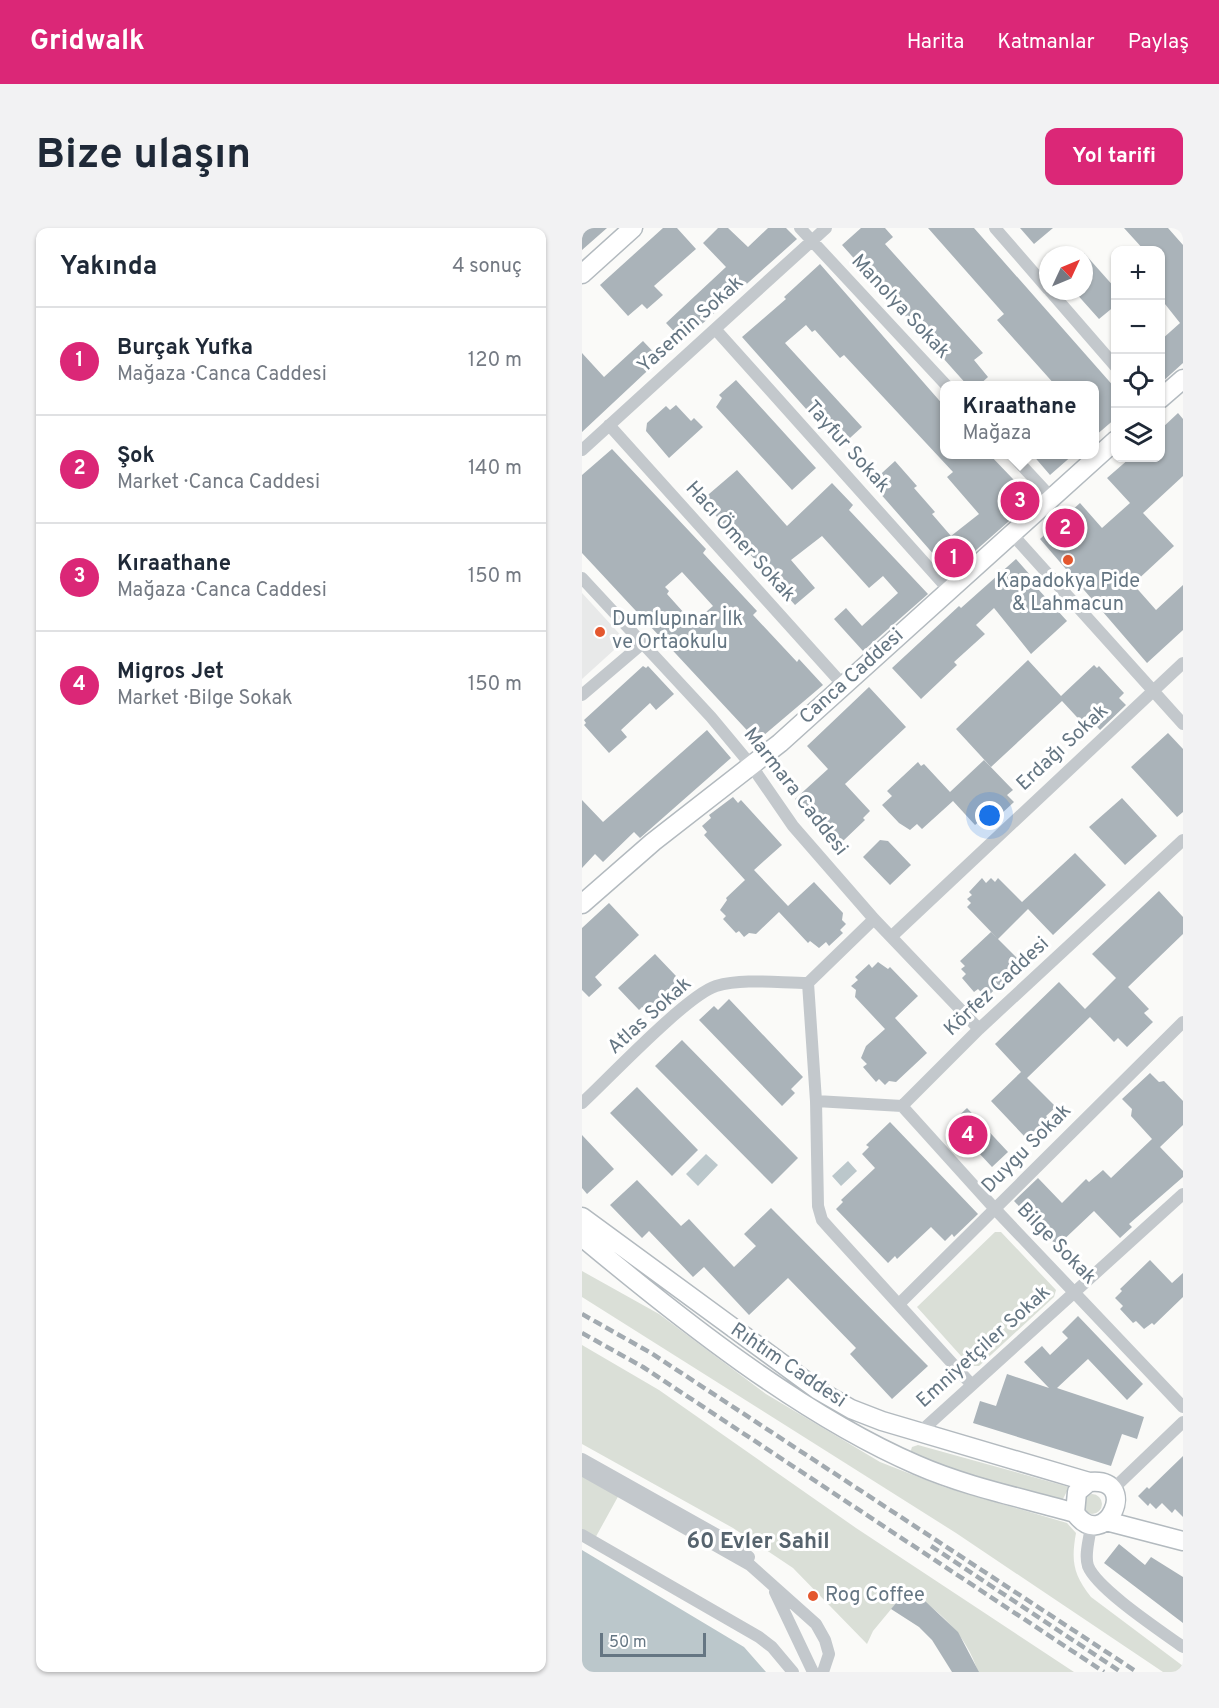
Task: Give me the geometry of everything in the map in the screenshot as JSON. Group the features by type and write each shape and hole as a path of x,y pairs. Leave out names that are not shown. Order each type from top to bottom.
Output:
{"main road":[{"path":"582,274 633,228"},
{"path":"1165,395 1183,379"},
{"name":"Canca Caddesi","path":"1099,455 1111,444"},
{"name":"Canca Caddesi","path":"582,904 653,842 751,765 843,686 1094,459"},
{"name":"Rıhtım Caddesi","path":"582,1217 589,1240 731,1353 828,1417 904,1459 951,1478 1075,1513 1080,1520 1183,1541"},
{"name":"Rıhtım Caddesi","path":"589,1240 818,1390 851,1409 919,1432 1089,1482 1097,1481 1114,1494"},
{"path":"904,1459 905,1448 919,1432"},
{"path":"1075,1513 1073,1505 1077,1492 1089,1482"},
{"path":"1114,1494 1129,1516 1183,1533"},
{"path":"1099,1523 1117,1507 1114,1494"}],"street":[{"name":"Manolya Sokak","path":"800,228 942,381"},
{"name":"Yasemin Sokak","path":"582,450 826,228"},
{"path":"995,228 1039,279"},
{"path":"1058,300 1111,361"},
{"name":"Tayfur Sokak","path":"716,330 948,589"},
{"name":"Hacı Ömer Sokak","path":"609,425 843,686"},
{"path":"1016,459 1051,497"},
{"path":"1011,533 1183,724"},
{"name":"Marmara Caddesi","path":"582,578 643,642 751,765 793,826 873,919 979,1029"},
{"path":"582,695 643,642"},
{"name":"Erdağı Sokak","path":"891,938 1183,663"},
{"name":"Körfez Caddesi","path":"902,1106 979,1029 1183,840"},
{"path":"873,919 808,983 816,1101 819,1214 971,1384"},
{"name":"Atlas Sokak","path":"582,1103 677,1013 705,991 734,984 808,983"},
{"name":"Duygu Sokak","path":"898,1304 1183,1022"},
{"path":"816,1101 902,1106"},
{"name":"Bilge Sokak","path":"902,1106 995,1209 1183,1407"},
{"name":"Emniyetçiler Sokak","path":"919,1432 1183,1194"},
{"path":"1114,1494 1183,1422"},
{"path":"582,1459 730,1542 759,1565 774,1588 813,1672"},
{"path":"582,1470 750,1564 816,1624 825,1640 829,1654 823,1672"},
{"path":"1099,1523 1087,1558 1091,1572 1110,1591 1183,1647"},
{"path":"582,1535 759,1637 772,1647 793,1672"}],"shaded area":[{"name":"Dumlupınar İlk ve Ortaokulu","path":"582,593 625,640 582,679"},
{"path":"706,1154 718,1165 698,1186 686,1174"},
{"path":"848,1161 857,1171 841,1186 832,1176"},
{"path":"995,1232 1001,1232 1056,1290 1054,1297 979,1366 970,1366 917,1307"},
{"path":"582,1271 659,1314 766,1394 880,1462 944,1487 1067,1523 1076,1533 1074,1559 1077,1574 1091,1597 1183,1666 1183,1672 1163,1672 956,1533 582,1297"},
{"path":"582,1345 659,1390 856,1528 1074,1672 978,1672 967,1646 959,1635 941,1615 907,1590 873,1631 867,1644 793,1568 733,1528 582,1444"},
{"path":"918,1445 1069,1487 1062,1501 915,1459 910,1453 912,1447"},
{"path":"582,1472 620,1493 593,1542 582,1535"},
{"path":"1088,1494 1096,1494 1102,1500 1102,1508 1096,1514 1088,1514 1082,1508 1082,1500"},
{"path":"582,1550 744,1647 766,1672 582,1672"}],"building":[{"path":"582,228 607,228 582,250"},
{"path":"663,228 677,228 696,249 654,286 663,295 647,309 642,304 628,316 600,285"},
{"path":"718,228 728,228 748,247 768,228 786,228 797,239 683,341 666,323 726,267 703,243"},
{"path":"861,228 885,228 893,237 885,244 983,353 974,360 988,377 984,381 964,381 842,245"},
{"path":"928,228 974,228 1111,383 1111,422 1099,433 1099,381 1052,381 997,320 1004,314"},
{"path":"1020,228 1053,228 1034,244"},
{"path":"1124,228 1168,228 1183,245 1183,363 1165,379 1165,336 1180,323 1165,304 1165,246 1140,246"},
{"path":"1093,263 1111,283 1111,309 1099,319 1082,300 1093,300"},
{"path":"820,264 940,401 940,458 844,355 840,358 815,330 812,332 806,325 785,343 862,427 840,447 742,337 786,299 784,297"},
{"path":"643,341 660,359 582,432 582,353 604,377"},
{"path":"736,380 816,468 792,490 716,407 722,398 719,395"},
{"path":"676,405 691,421 694,418 703,427 669,458 646,431 647,423 666,406 670,410"},
{"path":"1178,413 1183,419 1183,476 1143,513 1174,546 1133,584 1156,610 1183,585 1183,630 1147,663 1040,539 1080,503 1102,528 1130,503 1107,478 1125,462 1165,462 1165,425"},
{"path":"612,449 706,549 703,553 757,611 753,615 797,662 799,659 823,685 757,741 582,553 582,475","holes":["682,572 713,606 693,623 667,594 669,591 665,587"]},
{"path":"941,459 994,459 1033,500 950,573 871,483 895,461 917,486 914,488 935,512 932,514 951,536 979,514 947,477 953,472"},
{"path":"1036,459 1068,459 1050,475"},
{"path":"737,470 787,526 832,483 853,505 849,510 928,594 863,651 834,619 846,608 862,626 898,593 883,576 869,588 822,536 791,560 815,588 795,605 702,500"},
{"path":"1016,559 1031,576 1028,578 1067,621 1031,654 994,608 976,625 985,634 954,662 957,665 921,699 892,668 959,606 961,608"},
{"path":"1028,660 1061,696 1094,665 1097,668 1099,666 1124,693 1119,698 1126,705 1100,730 1093,722 1087,728 1062,701 991,767 956,729"},
{"path":"643,666 646,668 648,666 674,694 656,710 650,703 621,730 627,737 609,753 584,725 586,723 584,720"},
{"path":"869,687 906,727 845,784 870,811 863,818 865,820 843,841 841,839 838,841 832,834 830,837 825,832 823,834 795,803 797,801 795,799 828,769 807,746"},
{"path":"707,730 731,758 640,838 634,832 603,862 595,854 582,868 582,800 603,822"},
{"path":"1168,733 1183,749 1183,812 1177,817 1131,767"},
{"path":"984,760 1013,790 1007,795 1014,802 987,827 981,820 975,825 953,801 922,829 917,824 910,830 899,823 882,805 892,796 887,791 918,762 921,766 924,764 950,792"},
{"path":"733,797 738,803 741,800 782,845 754,870 788,906 814,882 843,913 842,920 846,924 840,930 843,933 829,946 826,942 819,948 810,941 808,943 779,912 756,934 749,933 744,937 739,931 736,933 723,919 726,916 720,910 726,898 745,880 704,835 707,832 702,826 711,818 709,815"},
{"path":"1122,798 1157,836 1125,865 1089,827"},
{"path":"880,840 888,841 911,865 890,885 863,857"},
{"path":"1075,853 1106,885 1053,935 1028,909 998,939 967,907 971,903 967,899 972,895 969,892 982,878 986,883 991,878 995,882 998,878 1022,902"},
{"path":"1159,891 1183,917 1183,934 1128,987 1149,1009 1144,1013 1153,1022 1127,1047 1118,1038 1114,1042 1090,1017 1027,1078 1056,1107 1046,1116 1050,1120 1032,1137 1029,1133 1025,1137 991,1101 1021,1072 995,1044 1059,982 1085,1009 1116,978 1092,954"},
{"path":"609,903 639,935 595,977 602,985 589,997 582,990 582,928"},
{"path":"991,932 1022,963 990,994 986,990 982,993 978,989 974,992 962,978 966,974 961,969 965,966 960,961"},
{"path":"655,954 676,976 674,984 677,987 650,1012 642,1007 639,1010 618,988"},
{"path":"878,962 888,969 890,967 918,996 895,1018 927,1053 896,1082 889,1081 885,1085 879,1079 876,1082 863,1067 867,1064 861,1058 866,1046 885,1029 855,997 856,990 851,986 858,980 855,977 869,964 872,968"},
{"path":"729,999 803,1077 791,1089 795,1093 782,1106 699,1020 714,1006 718,1010"},
{"path":"682,1040 798,1158 772,1184 655,1066"},
{"path":"1150,1073 1159,1082 1164,1081 1183,1101 1183,1125 1160,1147 1183,1171 1183,1177 1129,1224 1132,1227 1120,1238 1094,1211 1057,1246 1014,1201 1038,1178 1062,1203 1086,1179 1089,1182 1103,1170 1111,1178 1152,1139 1131,1116 1132,1109 1122,1099"},
{"path":"637,1087 698,1150 672,1176 610,1113"},
{"path":"967,1108 1008,1152 992,1167 951,1123"},
{"path":"890,1122 978,1214 954,1237 952,1234 945,1241 931,1227 897,1259 895,1256 888,1263 836,1209 843,1202 841,1200 875,1168 862,1154 869,1147 866,1145"},
{"path":"582,1135 614,1169 587,1194 582,1188"},
{"path":"637,1180 681,1226 689,1219 734,1267 756,1246 744,1234 771,1208 928,1366 892,1399 850,1354 856,1348 788,1278 749,1315 704,1267 693,1277 649,1231 642,1238 610,1205"},
{"path":"1150,1260 1172,1283 1183,1273 1183,1297 1154,1325 1152,1323 1144,1329 1136,1321 1133,1323 1120,1309 1123,1306 1115,1298 1122,1291 1120,1289"},
{"path":"1078,1316 1143,1384 1127,1400 1088,1359 1057,1388 1144,1417 1137,1439 1122,1434 1111,1466 973,1423 980,1401 996,1406 1007,1374 1049,1388 1024,1362 1042,1346 1050,1355 1068,1338 1062,1332"},
{"path":"1183,1456 1183,1517 1175,1509 1172,1513 1162,1503 1156,1509 1150,1503 1148,1506 1138,1496 1147,1487 1149,1489"},
{"path":"1119,1544 1145,1565 1151,1557 1183,1577 1183,1623 1104,1563"},
{"path":"907,1590 925,1601 958,1632 979,1672 952,1672 932,1640 919,1627 891,1609"}],"railway":[{"path":"582,1314 651,1353 1137,1672"},
{"path":"582,1333 643,1367 1104,1672"},
{"path":"931,1546 1121,1672"}],"place":[{"name":"Kıraathane","path":"1020,501"},
{"name":"Şok","path":"1065,528"},
{"name":"Burçak Yufka","path":"954,558"},
{"name":"Kapadokya Pide & Lahmacun","path":"1068,560"},
{"name":"Dumlupınar İlk ve Ortaokulu","path":"600,632"},
{"name":"Migros Jet","path":"968,1135"},
{"name":"Rog Coffee","path":"813,1596"}],"district":[{"name":"60 Evler Sahil","path":"758,1542"}]}
